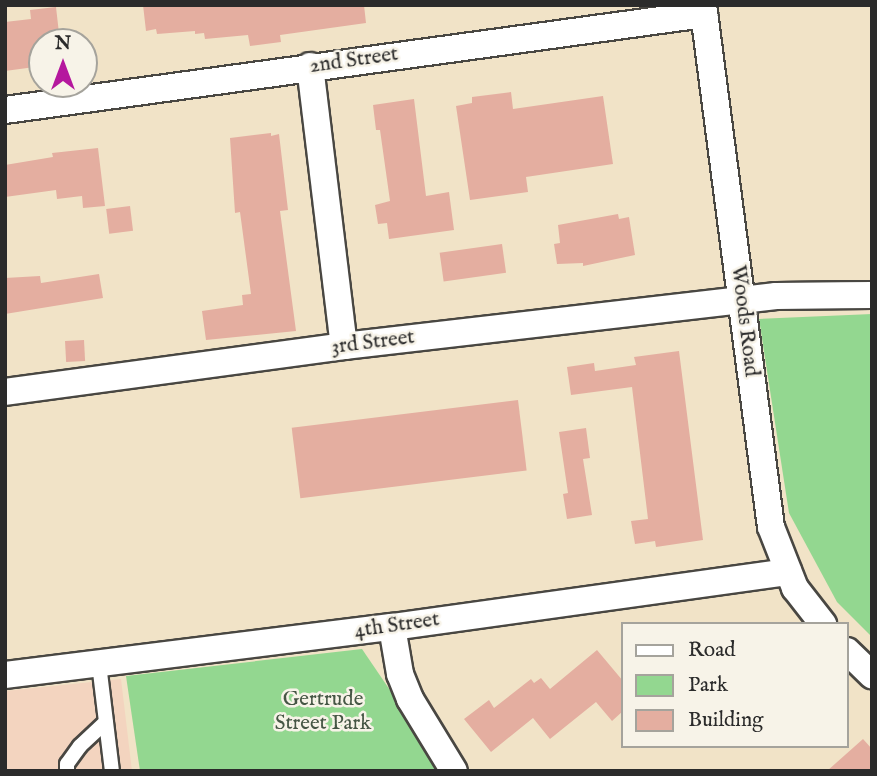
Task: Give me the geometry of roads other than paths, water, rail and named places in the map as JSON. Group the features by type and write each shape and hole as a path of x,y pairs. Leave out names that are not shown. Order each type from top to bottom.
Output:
{"street":[{"name":"2nd Street","path":"5,110 703,10"},
{"name":"Woods Road","path":"703,10 771,527 788,572 822,622"},
{"path":"310,66 344,345"},
{"name":"3rd Street","path":"5,392 344,345 776,296 872,295"},
{"name":"4th Street","path":"5,675 392,627 788,572"},
{"path":"392,627 400,674 410,699 454,771"},
{"path":"849,653 872,675"}],"lane":[{"path":"99,664 112,771"},
{"path":"67,771 67,764 80,746 106,722"}],"park label":[{"name":"Gertrude Street Park","path":"323,712"}]}
